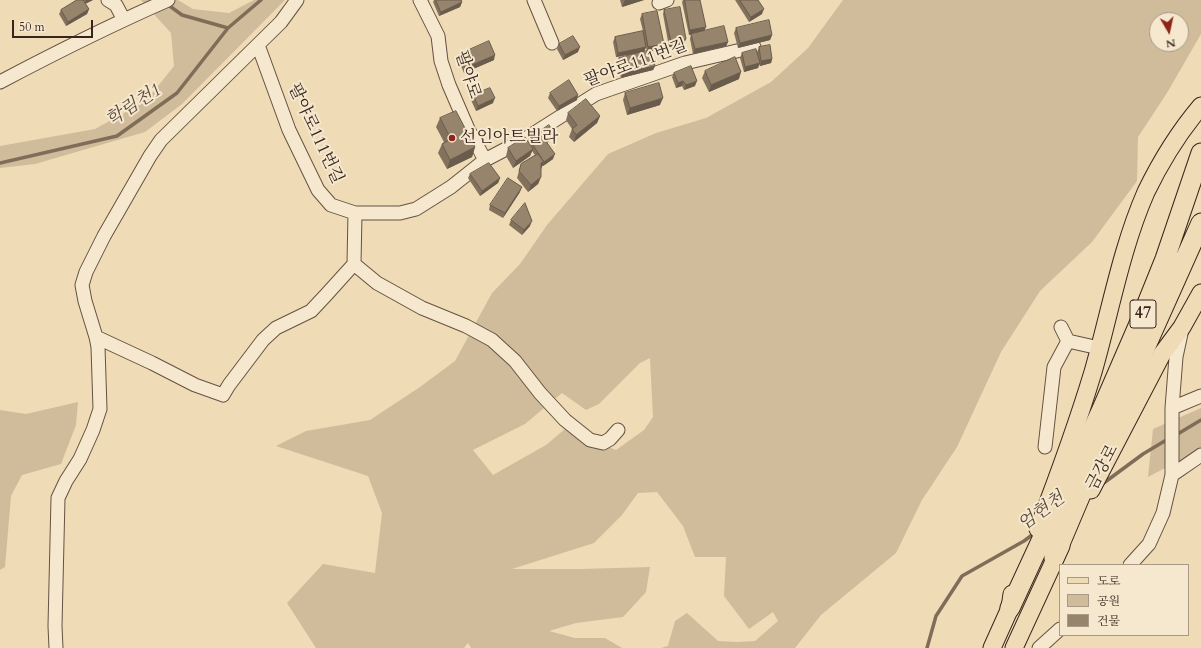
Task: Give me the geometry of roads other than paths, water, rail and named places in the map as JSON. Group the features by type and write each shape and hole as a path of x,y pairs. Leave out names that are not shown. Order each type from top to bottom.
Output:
{"highway":[{"name":"47","path":"1014,597 1067,471 1138,326 1165,258 1201,153"},
{"name":"47","path":"1054,558 1112,439 1201,223"}],"main road":[{"path":"1067,471 1130,237 1146,193 1165,155 1201,106"},
{"name":"금강로","path":"1112,439 1162,354 1182,327 1201,293"},
{"name":"47","path":"1014,648 1054,558"},
{"name":"47","path":"992,648 1014,597"}],"street":[{"path":"0,82 124,20 168,0"},
{"path":"56,648 55,626 58,498 66,481 80,459 93,430 100,409 98,347 82,285 86,272 104,236 150,156 161,140 281,22 297,0"},
{"name":"팔야로","path":"420,0 438,36 442,61 449,85 468,129 485,160"},
{"path":"534,0 552,43"},
{"path":"116,2 124,20"},
{"name":"팔야로111번길","path":"258,45 289,130 318,190 332,205 355,213 400,213 416,209 451,187 485,160 525,139 596,94 685,63 754,46"},
{"path":"96,336 195,385 223,395 263,340 276,328 311,310 326,296 354,264 355,213"},
{"path":"354,264 377,283 422,308 466,326 492,340 515,361 540,393 565,420 590,440 603,443 610,439 618,430"},
{"path":"1061,327 1068,341"},
{"path":"1131,564 1149,544 1163,513 1172,475 1172,411 1176,357 1182,327"},
{"path":"1068,341 1099,348"},
{"path":"1045,447 1054,367 1068,341"},
{"path":"1172,411 1201,396"},
{"path":"1172,475 1201,455"},
{"path":"1039,648 1059,630"}],"waterway":[{"name":"학림천1","path":"0,163 117,136 177,93 228,28 261,0"},
{"path":"167,4 182,15 228,28"},
{"name":"엄현천","path":"1176,435 1201,420"},
{"name":"엄현천","path":"1101,485 1143,454 1168,439"},
{"name":"엄현천","path":"927,648 936,616 962,576 1024,541 1036,532"}],"place":[{"name":"선인아트빌라","path":"452,138"}]}
